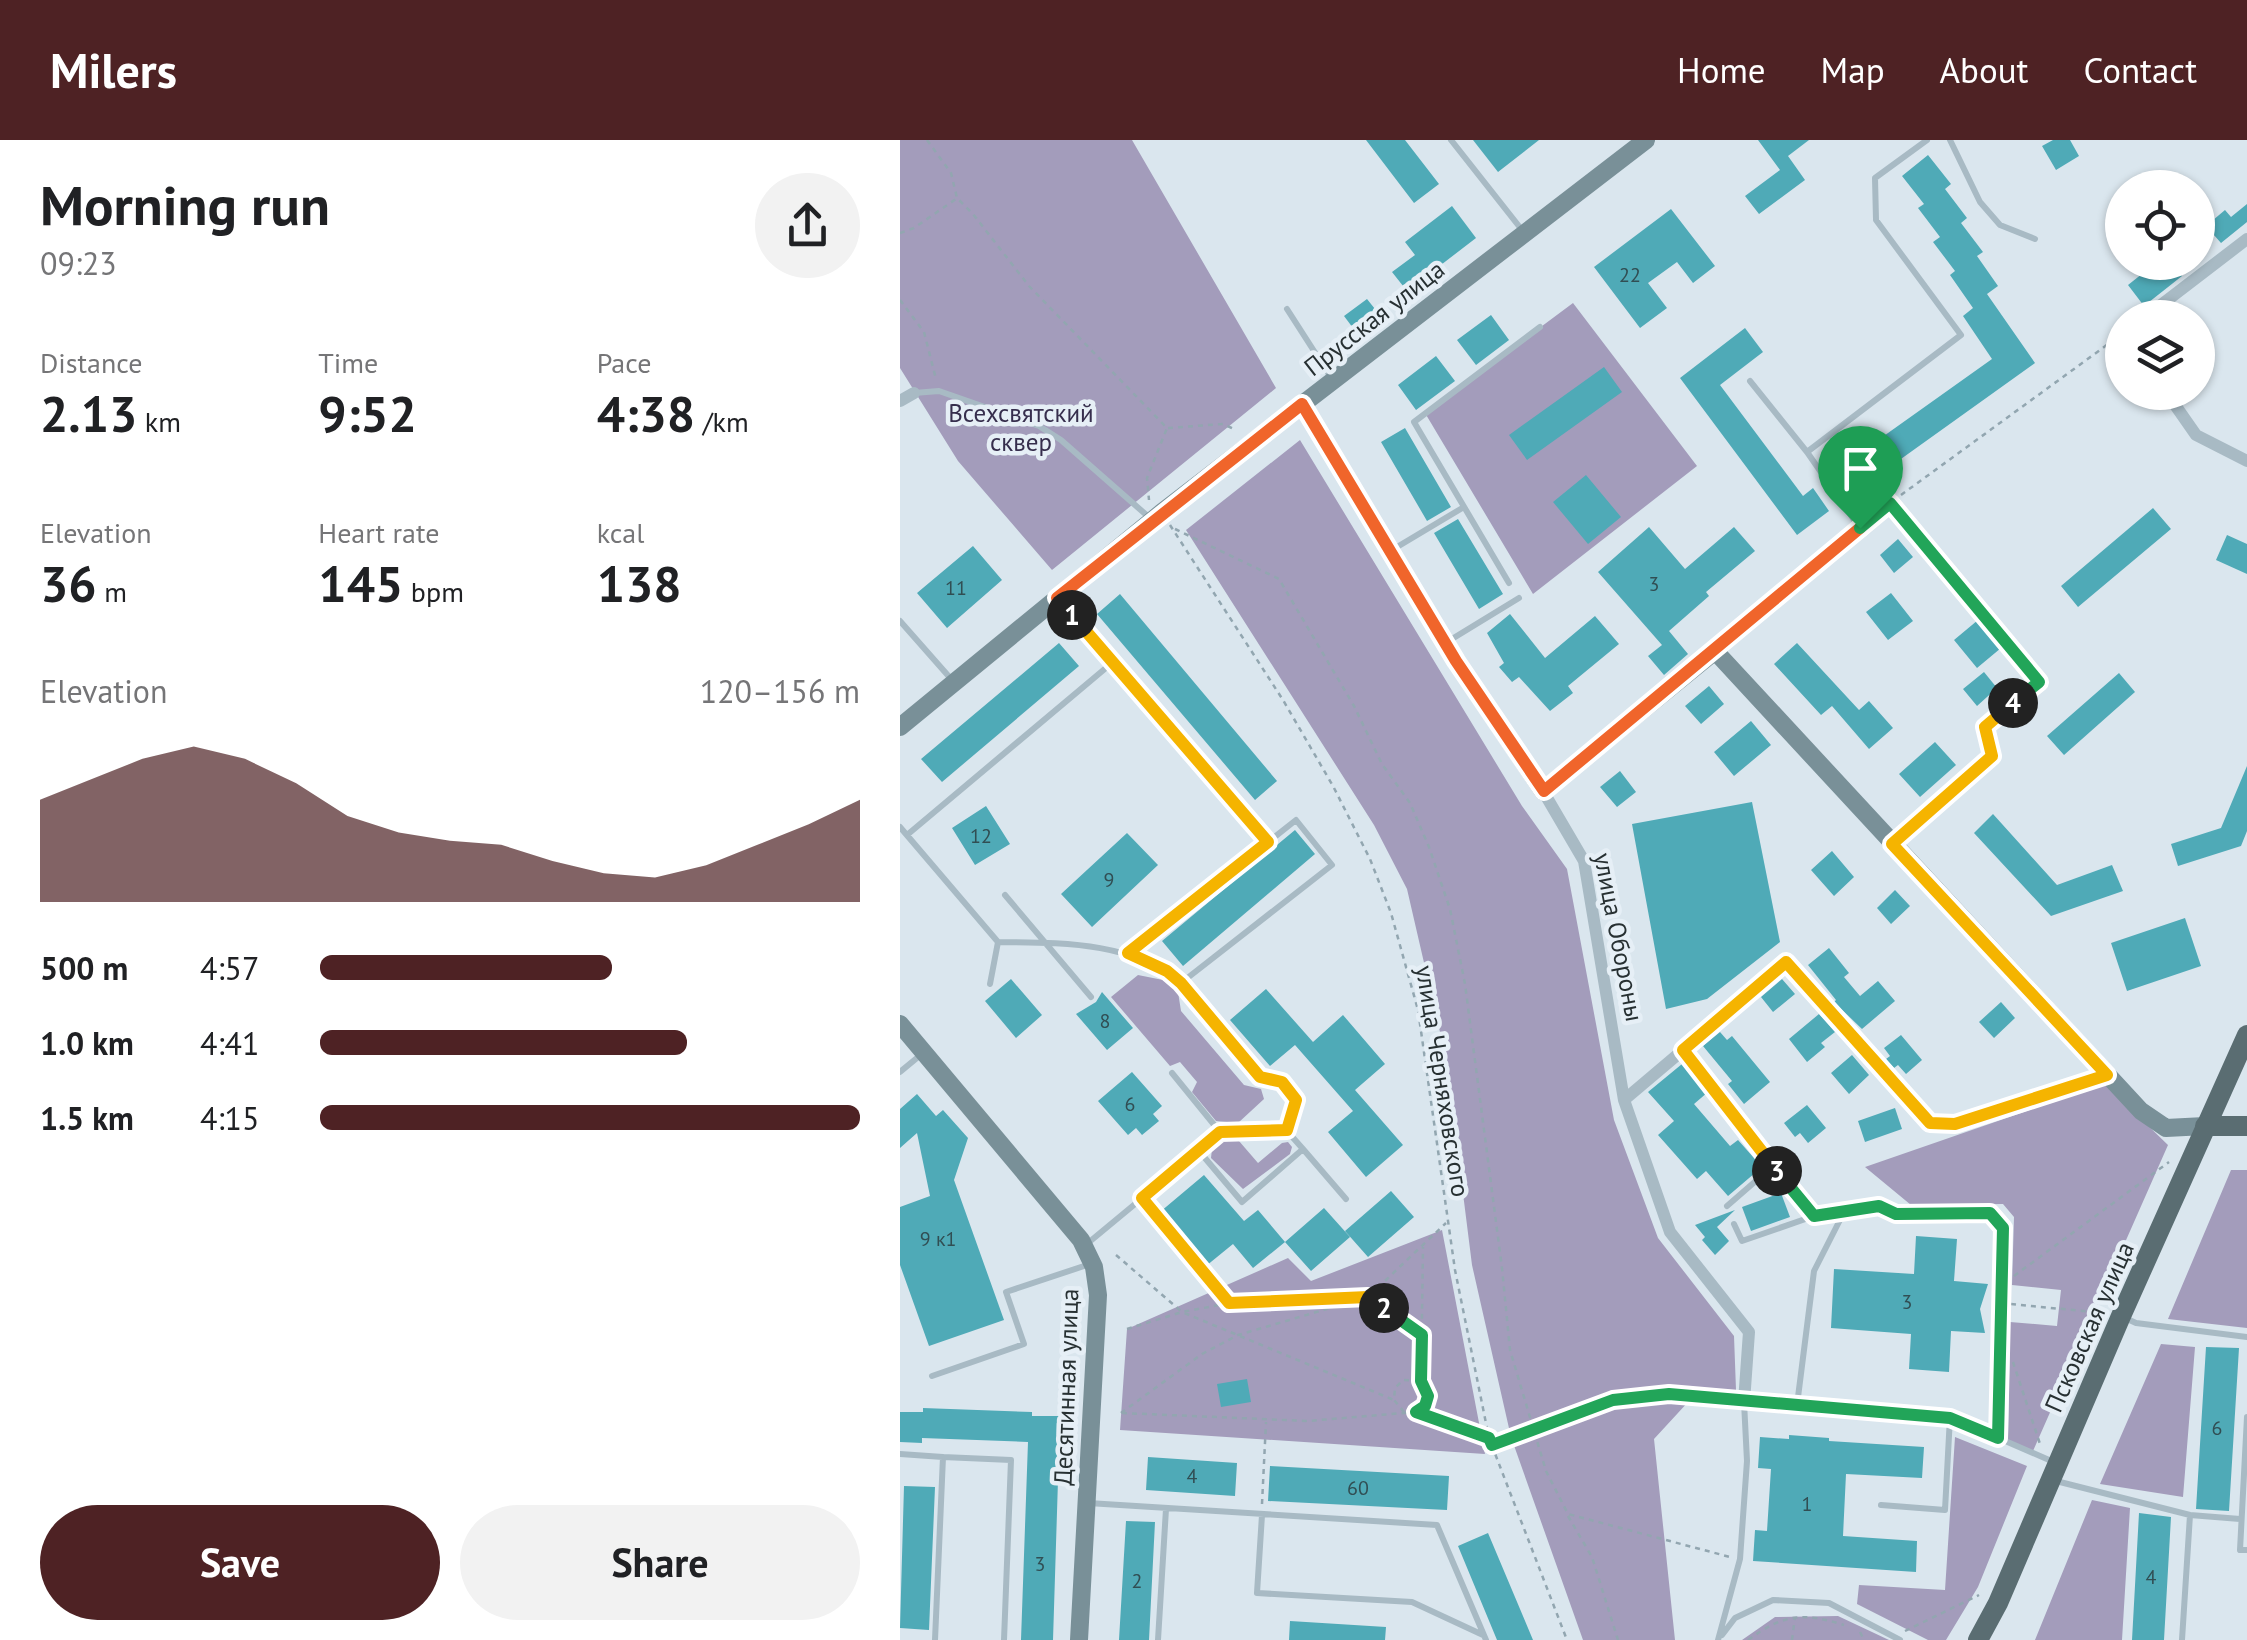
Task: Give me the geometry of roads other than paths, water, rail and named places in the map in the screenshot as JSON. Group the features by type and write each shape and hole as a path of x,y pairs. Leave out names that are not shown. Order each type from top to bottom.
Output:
{"main road":[{"name":"Псковская улица","path":"1978,1640 1998,1603 2112,1315 2247,1035"},
{"path":"2206,1126 2247,1126"}],"street":[{"name":"Прусская улица","path":"900,727 1156,517 1646,140"},
{"path":"2167,300 2247,239"},
{"path":"900,400 914,393"},
{"name":"улица Обороны","path":"1302,404 1446,643 1544,791 1584,862 1624,1100 1670,1232 1748,1332 1744,1402"},
{"path":"2179,410 2196,434 2247,461"},
{"path":"1544,791 1890,503"},
{"path":"1715,652 2141,1112 2159,1125 2173,1129 2206,1126"},
{"path":"1892,844 1992,756 1985,727 2039,682"},
{"path":"1624,1100 1786,962 1930,1123 1955,1124 2107,1075"},
{"path":"900,1024 1088,1254"},
{"name":"Десятинная улица","path":"1079,1640 1098,1295 1088,1254"}],"lane":[{"path":"1452,140 1524,233"},
{"path":"1808,452 1961,336 1876,220 1875,178 1927,140"},
{"path":"1950,140 1980,202 2000,225 2035,239"},
{"path":"1287,310 1333,380"},
{"path":"1509,584 1414,422 1540,328"},
{"path":"1750,381 1808,452 1860,528"},
{"path":"914,393 939,391 1039,426 1156,517"},
{"path":"1890,503 2039,682"},
{"path":"1391,552 1464,507"},
{"path":"1057,598 1268,842"},
{"path":"1446,643 1518,598"},
{"path":"900,620 954,682"},
{"path":"907,835 1113,662"},
{"path":"1128,953 1296,820 1332,864 1181,983"},
{"path":"900,827 998,942 1046,943 1128,953 1167,971 1260,1077 1282,1082 1296,1100 1287,1130"},
{"path":"1005,894 1091,997"},
{"path":"990,984 998,942"},
{"path":"1683,1050 1814,1216"},
{"path":"900,1072 924,1052"},
{"path":"1172,1073 1220,1132"},
{"path":"932,1376 1024,1344 1006,1292 1088,1254 1142,1198 1220,1132 1287,1130"},
{"path":"1287,1130 1346,1199"},
{"path":"1199,1151 1242,1202 1303,1149"},
{"path":"1727,1206 1773,1166"},
{"path":"1734,1224 1742,1241 1814,1216 1879,1206 1896,1214 1990,1213 2003,1228 1998,1438"},
{"path":"1797,1405 1814,1271 1844,1210"},
{"path":"2112,1315 2136,1323 2247,1337"},
{"path":"1718,1640 1740,1560 1747,1461 1744,1402 1950,1418 2050,1465 2190,1516 2240,1520"},
{"path":"2247,1417 2240,1520 2240,1550 2247,1550"},
{"path":"1881,1505 1945,1510 1950,1418"},
{"path":"900,1454 1010,1460 1004,1640"},
{"path":"935,1640 943,1457"},
{"path":"1086,1503 1437,1525 1485,1638"},
{"path":"1158,1640 1166,1509"},
{"path":"1262,1515 1257,1593 1412,1602 1485,1638"},
{"path":"2182,1640 2190,1516"},
{"path":"1718,1640 1735,1618 1774,1600 1829,1602 1897,1638"}],"park label":[{"name":"Всехсвятский сквер","path":"1021,428"}]}
